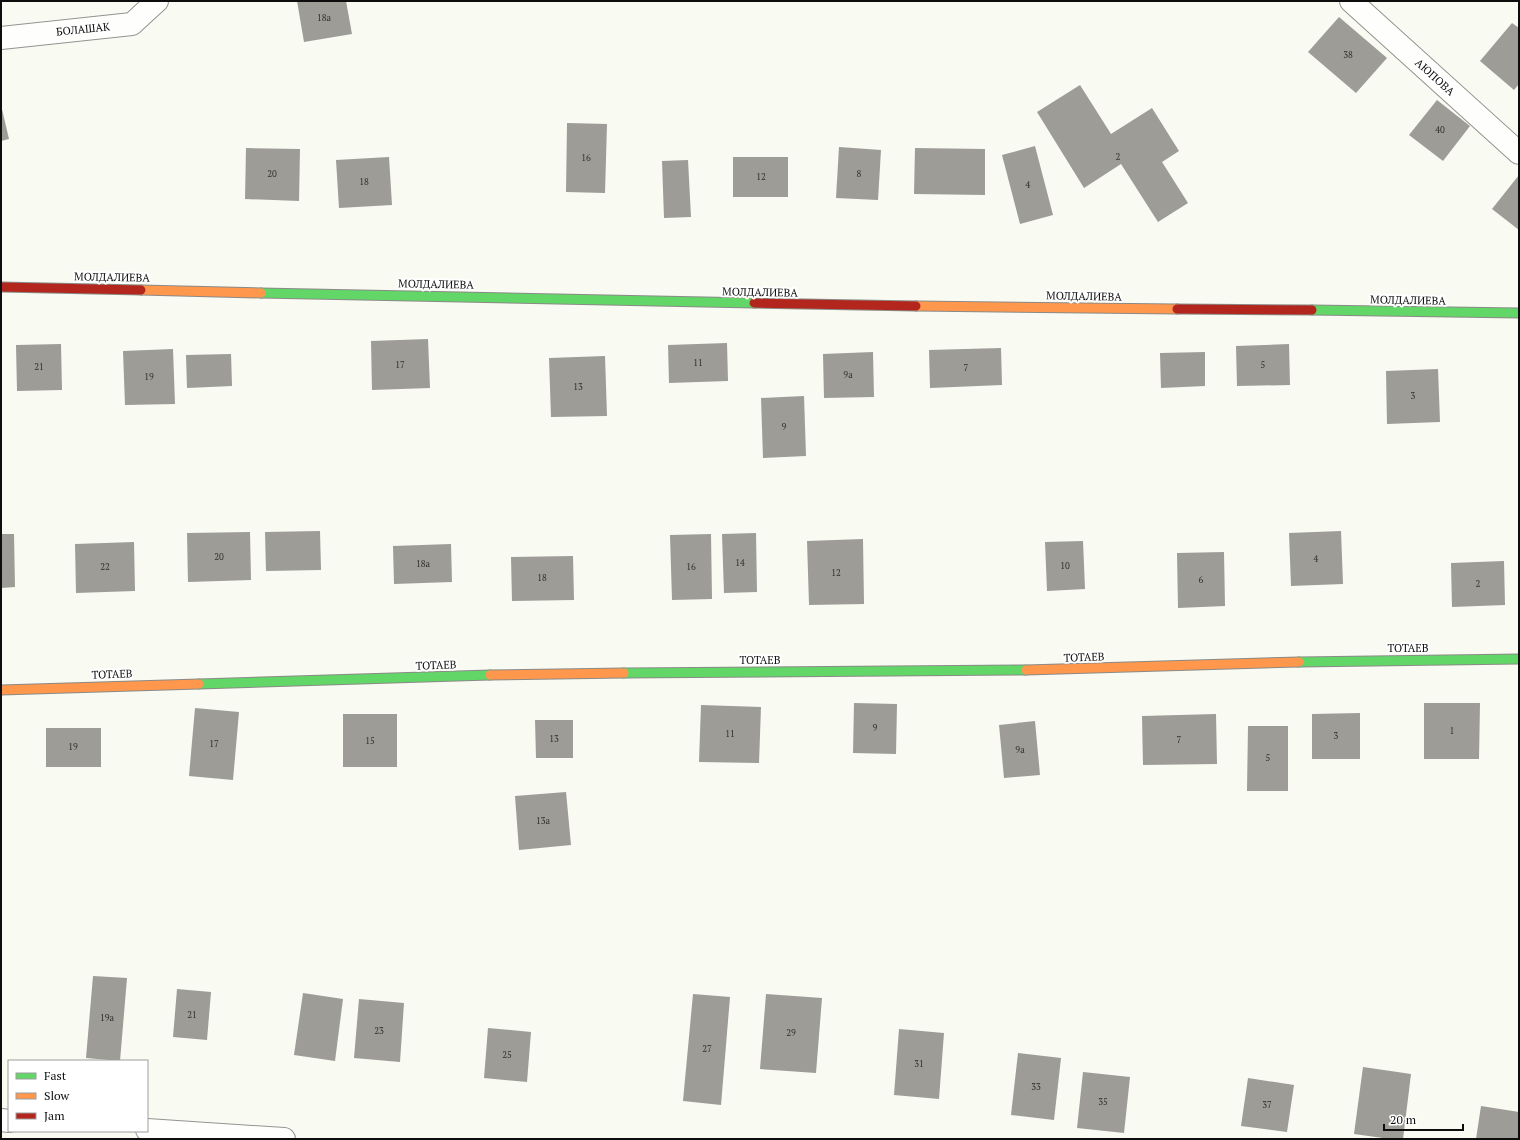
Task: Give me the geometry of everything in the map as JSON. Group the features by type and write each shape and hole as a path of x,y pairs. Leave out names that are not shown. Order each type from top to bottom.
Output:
{"street":[{"name":"БОЛАШАК","path":"1,38 132,24 157,1"},
{"name":"АЮПОВА","path":"1351,1 1519,153"},
{"name":"МОЛДАЛИЕВА","path":"1,287 782,304 1519,313"},
{"name":"ТОТАЕВ","path":"1,690 552,673 994,671 1352,660 1519,659"},
{"path":"148,1130 284,1139"}],"building":[{"path":"297,1 346,1 352,34 304,42"},
{"path":"1339,17 1387,58 1356,93 1308,52"},
{"path":"1512,23 1519,28 1519,84 1514,90 1480,61"},
{"path":"1080,85 1111,134 1152,108 1179,151 1162,162 1188,203 1158,222 1121,164 1084,188 1037,112"},
{"path":"1437,100 1470,126 1443,161 1409,135"},
{"path":"1,105 9,139 1,141"},
{"path":"567,123 607,124 605,193 566,192"},
{"path":"1035,146 1053,215 1020,224 1002,155"},
{"path":"839,147 881,150 878,200 836,198"},
{"path":"246,148 300,149 299,201 245,199"},
{"path":"915,148 985,149 985,195 914,194"},
{"path":"389,157 392,205 339,208 336,160"},
{"path":"733,157 788,157 788,197 733,197"},
{"path":"688,160 691,217 664,218 662,161"},
{"path":"1519,175 1519,230 1492,209"},
{"path":"428,339 430,388 372,390 371,341"},
{"path":"727,343 728,381 669,383 668,345"},
{"path":"61,344 62,390 17,391 16,345"},
{"path":"1289,344 1290,385 1237,386 1236,346"},
{"path":"1001,348 1002,385 930,388 929,350"},
{"path":"173,349 175,404 125,405 123,351"},
{"path":"873,352 874,397 824,398 823,354"},
{"path":"1205,352 1205,386 1161,388 1160,353"},
{"path":"231,354 232,386 187,388 186,355"},
{"path":"605,356 607,416 551,417 549,358"},
{"path":"1438,369 1440,422 1387,424 1386,371"},
{"path":"804,396 806,456 763,458 761,398"},
{"path":"320,531 321,570 266,571 265,532"},
{"path":"1341,531 1343,584 1291,586 1289,533"},
{"path":"250,532 251,580 188,582 187,533"},
{"path":"756,533 757,592 724,593 722,534"},
{"path":"1,534 14,534 15,587 1,588"},
{"path":"711,534 712,599 672,600 670,535"},
{"path":"863,539 864,604 809,605 807,541"},
{"path":"1083,541 1085,589 1047,591 1045,542"},
{"path":"134,542 135,591 76,593 75,544"},
{"path":"451,544 452,582 394,584 393,546"},
{"path":"1224,552 1225,606 1178,608 1177,553"},
{"path":"573,556 574,600 512,601 511,557"},
{"path":"1504,561 1505,605 1452,607 1451,563"},
{"path":"854,703 897,704 896,754 853,753"},
{"path":"1424,703 1480,703 1479,759 1424,759"},
{"path":"701,705 761,707 759,763 699,762"},
{"path":"195,708 239,712 233,780 189,776"},
{"path":"1360,713 1360,759 1312,759 1312,714"},
{"path":"343,714 397,714 397,767 343,767"},
{"path":"1216,714 1217,764 1143,765 1142,716"},
{"path":"535,720 573,720 573,758 536,758"},
{"path":"1035,721 1040,775 1004,778 999,725"},
{"path":"1248,726 1288,726 1288,791 1247,791"},
{"path":"46,728 101,728 101,767 46,767"},
{"path":"566,792 571,845 519,850 515,796"},
{"path":"93,976 127,978 120,1060 86,1058"},
{"path":"177,989 211,992 207,1040 173,1037"},
{"path":"303,993 343,999 335,1061 294,1055"},
{"path":"693,994 730,997 721,1105 683,1101"},
{"path":"766,994 822,998 816,1073 760,1069"},
{"path":"359,999 404,1003 400,1062 354,1058"},
{"path":"488,1028 531,1032 527,1082 484,1078"},
{"path":"899,1029 944,1033 939,1099 894,1095"},
{"path":"1018,1053 1061,1058 1054,1120 1011,1115"},
{"path":"1363,1067 1411,1074 1403,1139 1390,1139 1354,1134"},
{"path":"1083,1072 1130,1077 1124,1133 1077,1128"},
{"path":"1248,1078 1294,1085 1287,1132 1241,1126"},
{"path":"1481,1106 1519,1112 1519,1139 1476,1139"}],"traffic: fast":[{"path":"261,293 754,303"},
{"path":"1312,310 1519,313"},
{"path":"1299,662 1519,659"},
{"path":"624,673 1026,670"},
{"path":"199,684 490,675"}],"traffic: slow":[{"path":"141,290 261,293"},
{"path":"916,306 1177,309"},
{"path":"1026,670 1299,662"},
{"path":"490,675 624,673"},
{"path":"1,690 199,684"}],"traffic: jam":[{"path":"1,287 141,290"},
{"path":"754,303 916,306"},
{"path":"1177,309 1312,310"}]}
